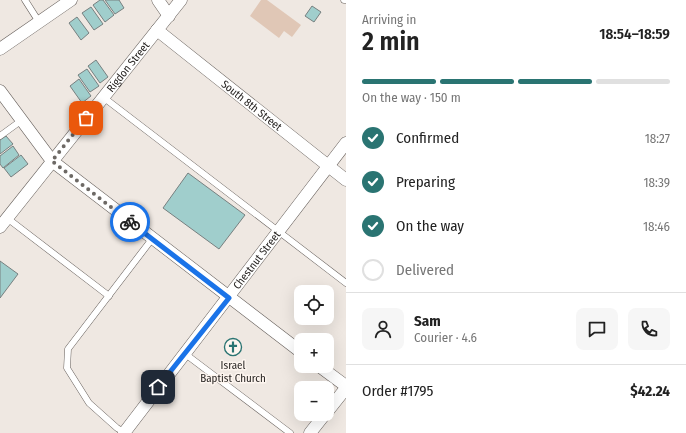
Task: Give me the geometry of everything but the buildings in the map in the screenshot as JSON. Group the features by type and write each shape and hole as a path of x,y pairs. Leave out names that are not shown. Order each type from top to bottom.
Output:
{"street":[{"path":"0,50 71,0"},
{"path":"158,0 169,16"},
{"name":"Rigdon Street","path":"4,222 181,0"},
{"name":"South 8th Street","path":"158,30 346,180"},
{"path":"0,91 52,161 294,347"},
{"name":"Chestnut Street","path":"124,433 184,352 229,298 346,143"},
{"path":"328,373 346,387 334,403"},
{"path":"310,433 320,421"}],"lane":[{"path":"25,0 39,22"},
{"path":"103,97 346,283"},
{"path":"0,136 22,120"},
{"path":"4,222 109,296"},
{"path":"124,433 89,403 67,368 68,349 152,239"},
{"path":"184,352 290,433"}],"shaded area":[{"path":"261,0 267,0 301,25 292,37 284,31 279,38 250,16"}],"way so far":[{"path":"86,118 52,161 130,222"}],"place":[{"name":"Israel Baptist Church","path":"233,347"}],"route":[{"path":"130,222 229,298 184,352 158,387"}]}
